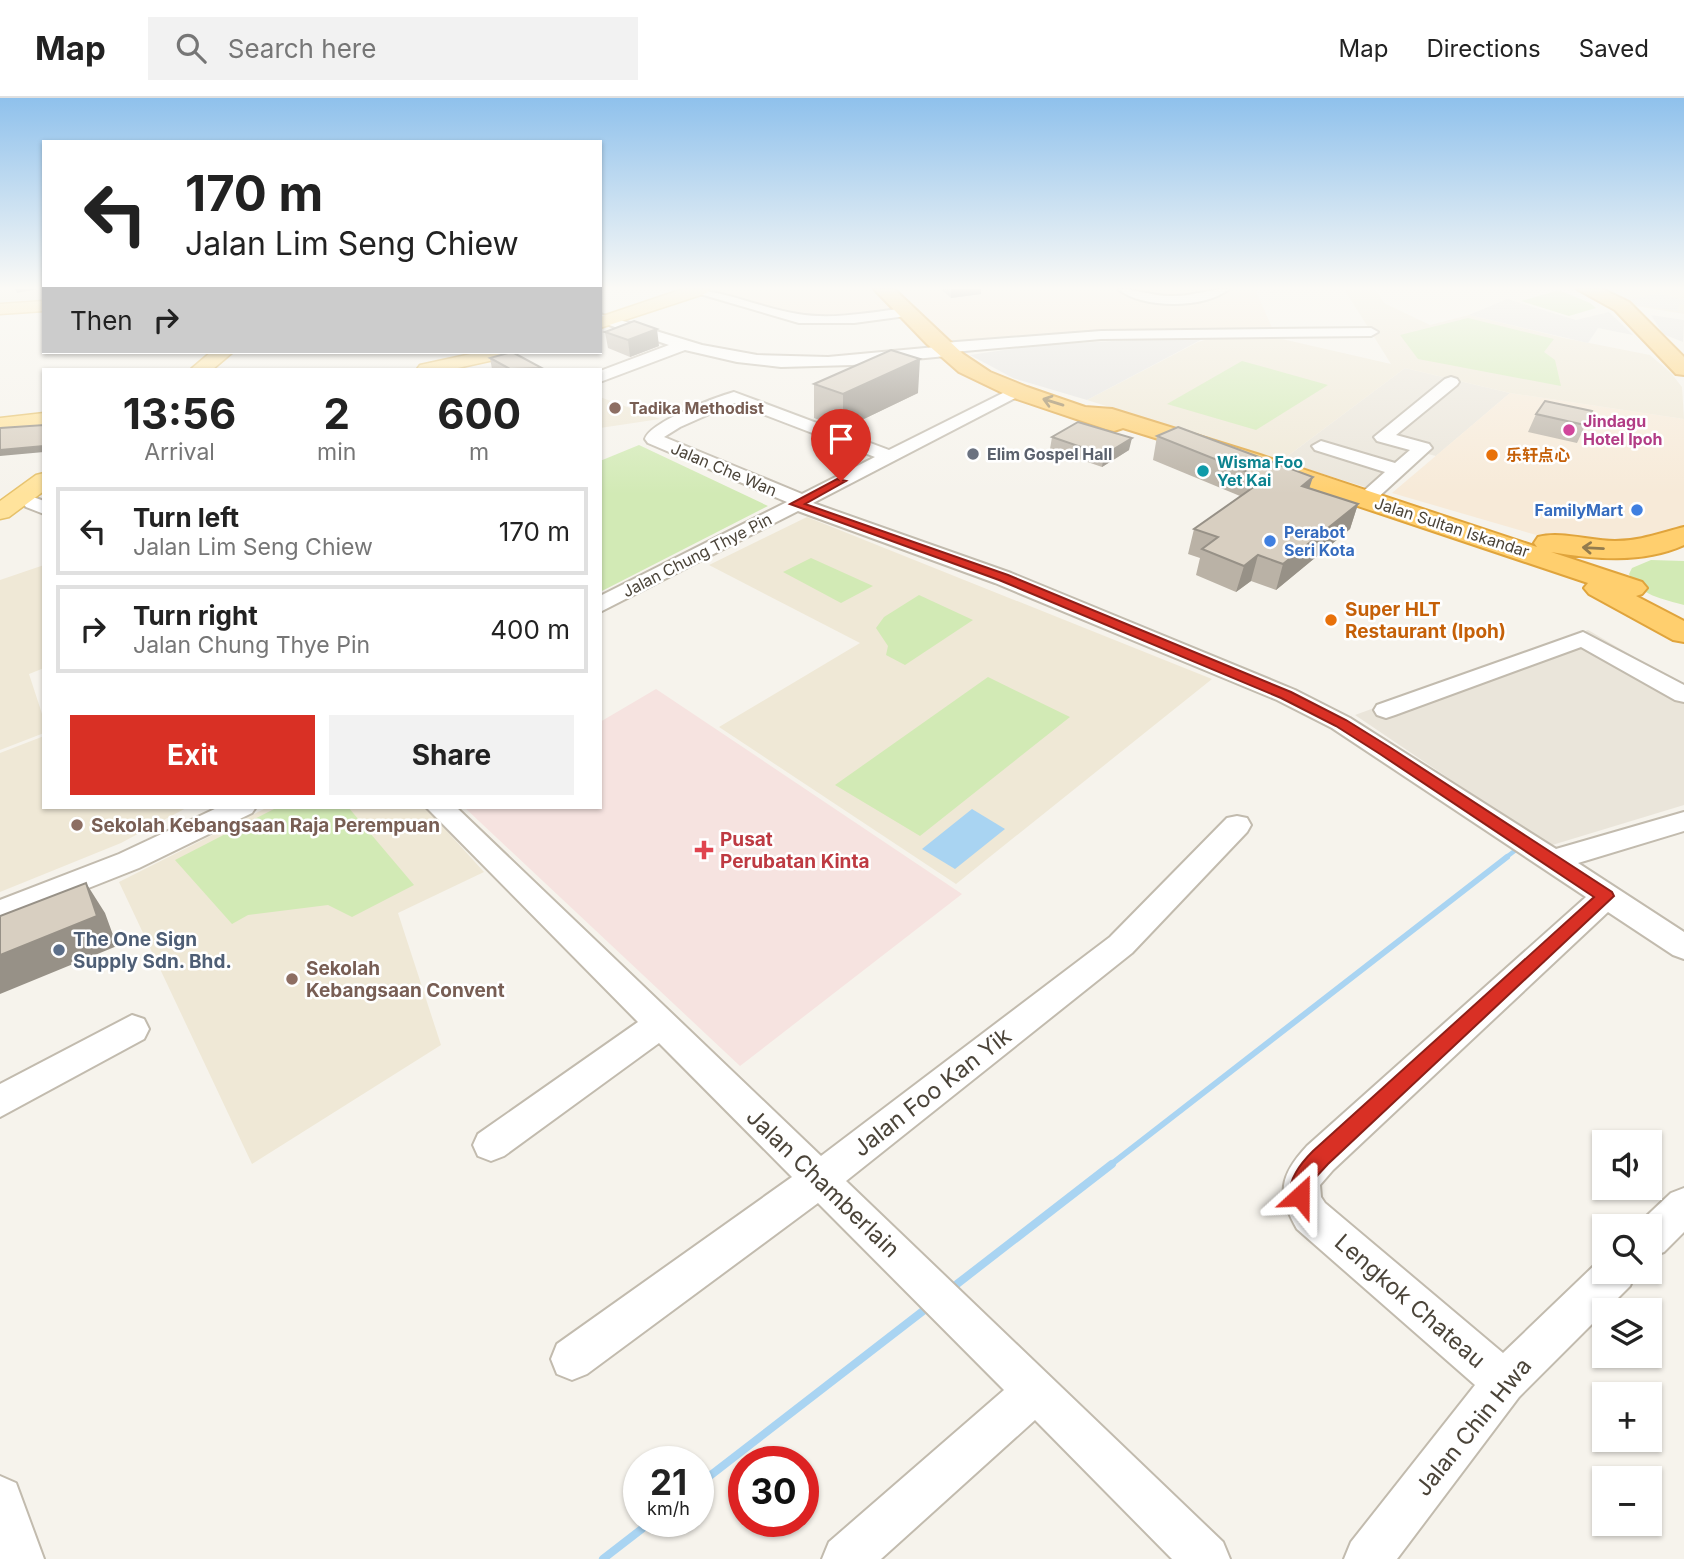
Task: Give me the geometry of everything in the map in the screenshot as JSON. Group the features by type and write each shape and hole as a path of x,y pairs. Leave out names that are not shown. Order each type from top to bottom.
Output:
{"highway":[{"name":"Jalan Sultan Iskandar","path":"955,357 970,369 1017,391 1230,460 1271,469 1332,488 1632,588 1684,617"},
{"path":"1666,357 1684,381"},
{"path":"1332,488 1486,531 1558,545 1636,548 1658,545 1684,535"},
{"path":"1332,488 1365,503 1559,570 1684,617"},
{"path":"1632,588 1623,577 1622,571 1627,563 1647,557 1684,557"}],"main road":[{"path":"202,368 216,357"},
{"path":"432,368 481,357"},
{"path":"455,368 499,357"},
{"path":"0,424 42,419"},
{"path":"0,429 42,425"},
{"path":"0,512 42,481"},
{"path":"0,525 40,502"}],"street":[{"path":"602,376 651,357"},
{"path":"743,357 806,362 878,357"},
{"path":"859,359 870,373 868,377"},
{"path":"1367,496 1423,448 1383,437 1451,382"},
{"name":"Jalan Chung Thye Pin","path":"602,604 1017,391"},
{"name":"Jalan Che Wan","path":"788,418 734,397 674,423 658,432 654,439 799,503"},
{"path":"788,418 808,408"},
{"path":"788,418 890,456"},
{"path":"1321,446 1398,470"},
{"path":"799,503 1003,578 1286,695 1341,723 1555,860 1684,947"},
{"path":"1386,710 1583,639 1684,695"},
{"path":"0,912 129,861 238,809"},
{"name":"Jalan Chamberlain","path":"442,809 1206,1559"},
{"path":"1555,860 1684,821"},
{"name":"Jalan Foo Kan Yik","path":"572,1359 820,1180 1121,945 1237,825"},
{"name":"Lengkok Chateau","path":"1504,1382 1311,1216 1300,1196 1301,1183 1320,1158 1606,896"},
{"path":"491,1145 661,1024"},
{"path":"0,1102 132,1029"},
{"path":"1662,1227 1684,1206"},
{"name":"Jalan Chin Hwa","path":"1368,1559 1504,1382 1604,1284"},
{"path":"846,1559 1035,1391"},
{"path":"0,1499 20,1559"}],"shaded area":[{"path":"974,357 1168,357 1087,400 1013,378"},
{"path":"1169,357 1361,357 1391,364 1387,357 1653,357 1682,387 1684,419 1510,393 1405,368 1281,461 1087,400"},
{"path":"1405,368 1510,393 1436,456 1412,450 1365,487 1281,461"},
{"path":"1510,393 1684,419 1684,525 1644,540 1610,543 1550,539 1392,493"},
{"name":"Tadika Methodist","path":"602,398 660,419 602,428"},
{"path":"807,517 1212,679 956,884 719,727 860,643 709,565"},
{"path":"42,566 42,669 29,674 42,714 42,734 0,750 0,580"},
{"path":"1588,630 1684,686 1684,805 1549,846 1355,715"},
{"name":"Pusat Perubatan Kinta","path":"656,689 962,894 740,1066 466,809 602,809 602,721"},
{"name":"Sekolah Kebangsaan Raja Perempuan","path":"42,737 42,809 184,809 121,843 0,892 0,753"},
{"name":"Sekolah Kebangsaan Convent","path":"264,809 427,809 484,872 398,913 441,1045 252,1164 119,882"}],"green space":[{"path":"1417,357 1551,357 1555,360 1561,386"},
{"path":"1242,361 1328,385 1256,430 1167,404"},
{"path":"639,445 768,506 602,591 602,460"},
{"path":"811,558 873,586 841,603 783,572"},
{"path":"1651,560 1684,561 1684,605 1652,595 1633,581 1629,574 1632,568"},
{"path":"919,595 973,620 905,665 886,655 888,646 876,628 884,617"},
{"path":"988,677 1070,717 920,836 835,785"},
{"path":"274,809 350,809 414,885 352,917 328,905 248,915 232,924 175,860"}],"water":[{"path":"972,809 1005,829 955,869 922,849"}],"building":[{"path":"522,357 542,368 508,368 490,358"},
{"path":"875,357 920,359 843,394 814,384"},
{"path":"1545,401 1592,411 1585,425 1536,414"},
{"path":"1078,422 1132,438 1104,455 1052,437"},
{"path":"42,425 42,446 0,450 0,428"},
{"path":"1178,427 1313,477 1302,486 1358,504 1283,564 1258,555 1244,566 1202,549 1218,537 1194,529 1265,479 1157,436"},
{"path":"86,883 97,916 0,955 0,916"}],"waterway":[{"path":"1504,859 1517,849"},
{"path":"1109,1166 1507,857"},
{"path":"957,1284 1112,1164"},
{"path":"714,1473 923,1311"},
{"path":"603,1559 631,1537"}],"place":[{"name":"Tadika Methodist","path":"615,408"},
{"name":"Jindagu Hotel Ipoh","path":"1569,430"},
{"name":"Elim Gospel Hall","path":"973,454"},
{"name":"乐轩点心","path":"1492,455"},
{"name":"Wisma Foo Yet Kai","path":"1203,471"},
{"name":"FamilyMart","path":"1637,510"},
{"name":"Perabot Seri Kota","path":"1270,541"},
{"name":"Super HLT Restaurant (Ipoh)","path":"1331,620"},
{"name":"Sekolah Kebangsaan Raja Perempuan","path":"77,825"},
{"name":"Pusat Perubatan Kinta","path":"704,850"},
{"name":"The One Sign Supply Sdn. Bhd.","path":"59,950"},
{"name":"Sekolah Kebangsaan Convent","path":"292,979"}],"route":[{"path":"841,481 796,504 1003,578 1286,695 1341,723 1555,860 1606,896 1320,1158 1306,1173 1301,1183 1300,1196"}]}
